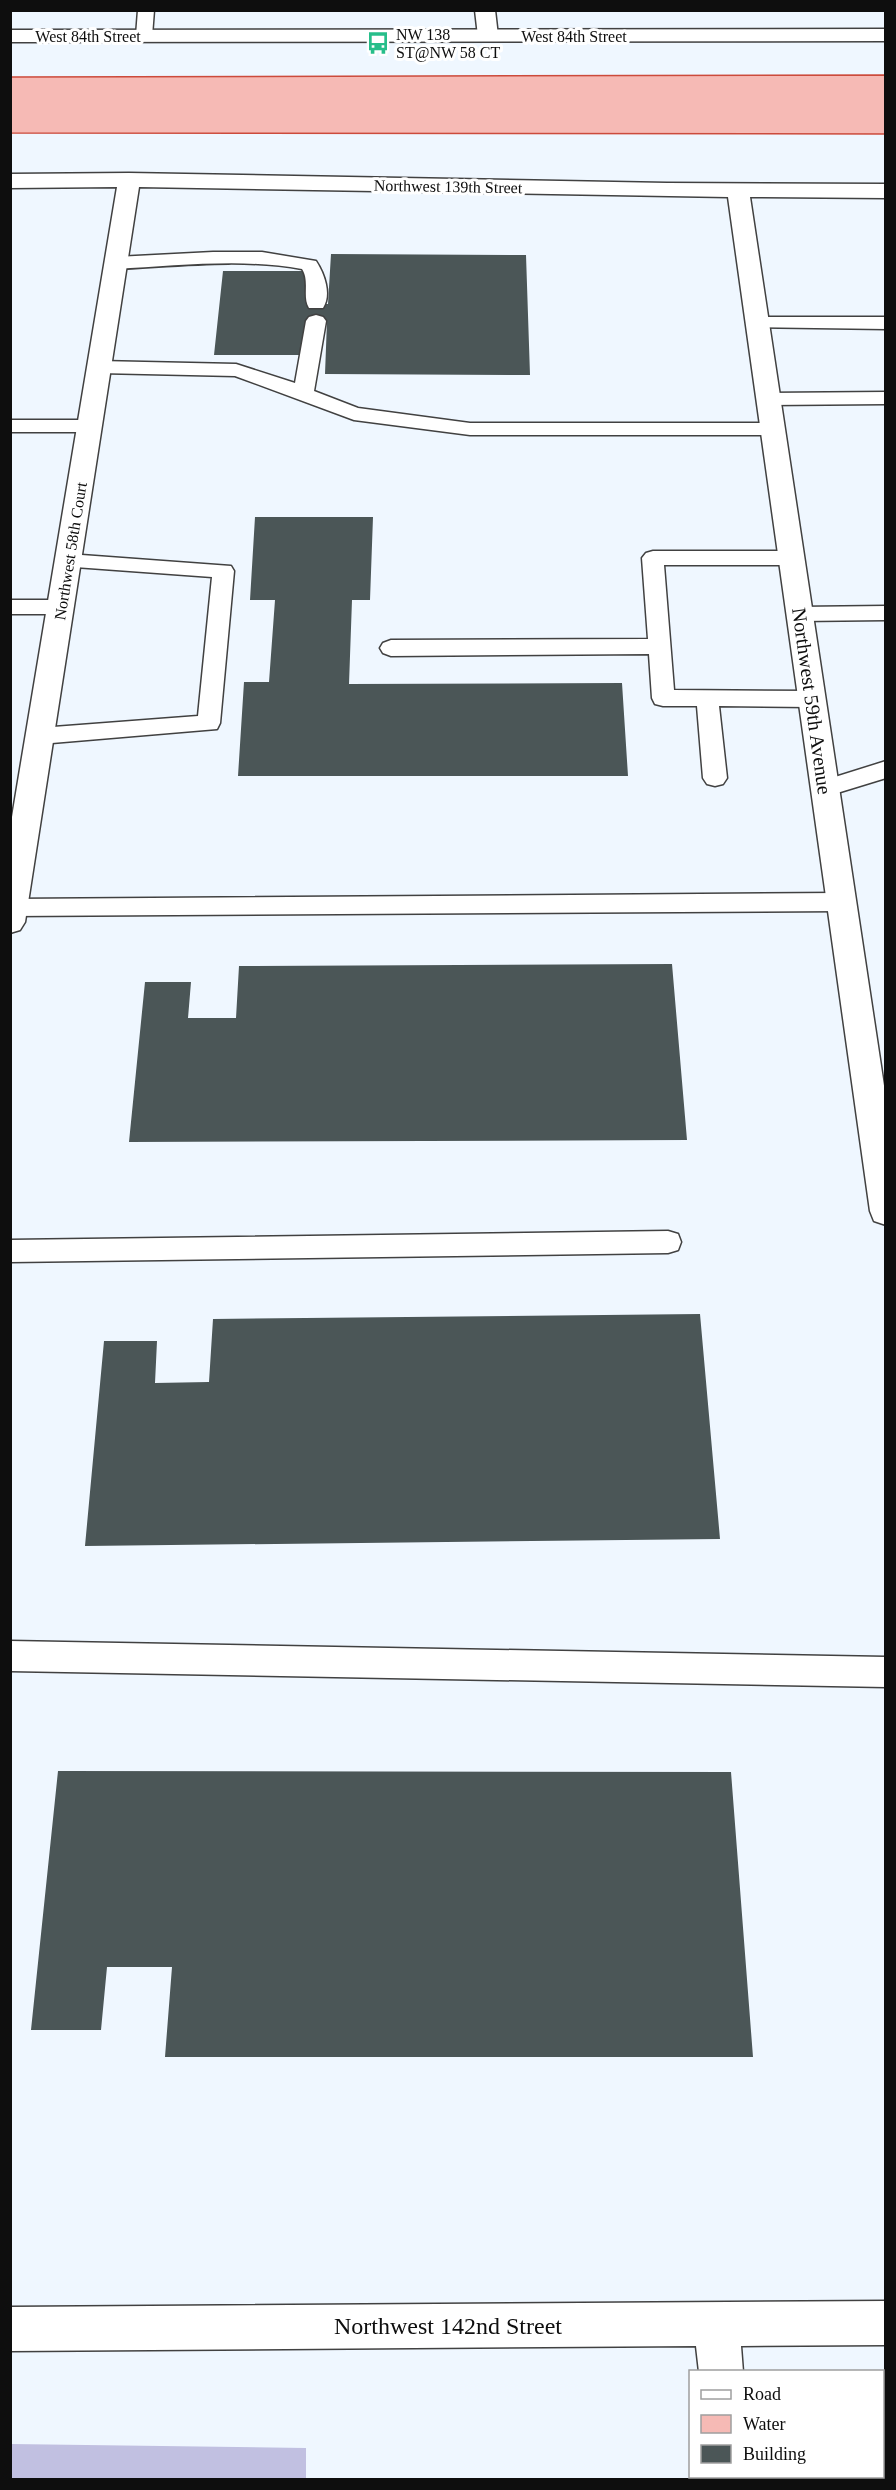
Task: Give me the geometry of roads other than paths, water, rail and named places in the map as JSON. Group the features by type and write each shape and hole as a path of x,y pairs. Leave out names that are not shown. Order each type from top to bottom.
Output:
{"street":[{"path":"485,10 488,36"},
{"name":"West 84th Street","path":"10,36 885,35"},
{"name":"Northwest 139th Street","path":"10,181 129,180 738,192 885,191"},
{"name":"Northwest 58th Court","path":"12,915 129,180"},
{"name":"Northwest 59th Avenue","path":"738,192 841,902 875,1068 885,1210"},
{"name":"Northwest 142nd Street","path":"10,2329 885,2323"},
{"path":"716,2324 721,2370"}],"lane":[{"path":"144,36 147,10"},
{"path":"116,263 233,258 289,260 309,265 316,276 316,313 303,395"},
{"path":"757,323 885,324"},
{"path":"99,367 236,370 269,380 354,414 470,429 772,429"},
{"path":"768,399 885,398"},
{"path":"10,426 90,426"},
{"path":"791,558 653,558 663,698 811,699"},
{"path":"40,736 209,723 223,572 68,561"},
{"path":"10,607 61,607"},
{"path":"799,614 885,613"},
{"path":"391,648 660,646"},
{"path":"707,698 715,778"},
{"path":"824,789 885,769"},
{"path":"12,915 841,902"},
{"path":"10,1251 668,1242"},
{"path":"10,1656 885,1672"}],"water":[{"path":"885,75 885,134 11,133 11,77"}],"place":[{"name":"NW 138 ST@NW 58 CT","path":"378,43"}]}
